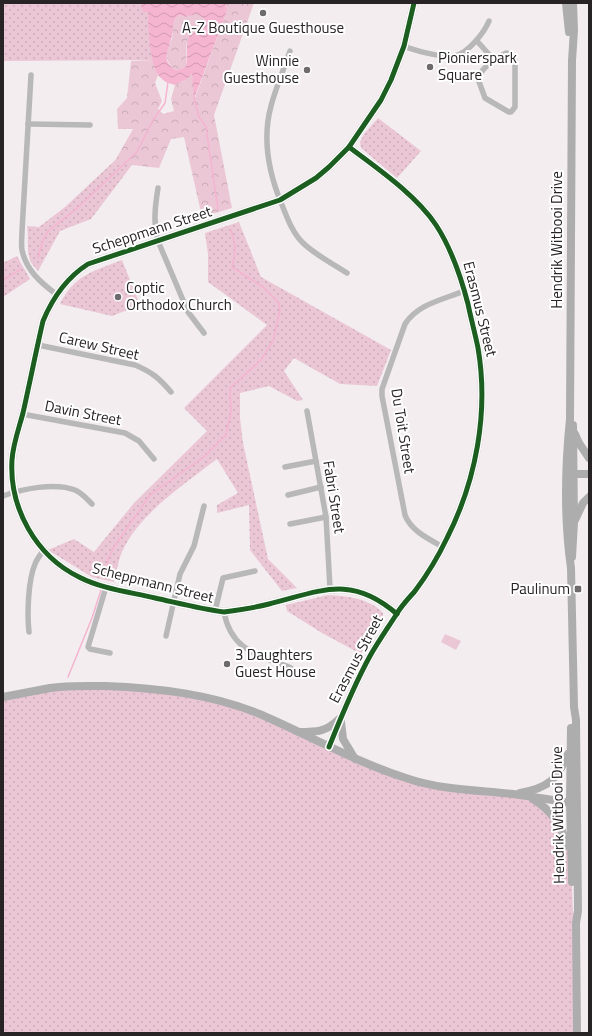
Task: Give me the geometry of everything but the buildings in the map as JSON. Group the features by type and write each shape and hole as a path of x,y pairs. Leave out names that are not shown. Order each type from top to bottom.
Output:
{"street":[{"name":"Scheppmann Street","path":"397,614 386,604 370,595 355,590 330,588 243,610 224,612 106,587 79,578 66,570 43,551 33,538 24,520 14,492 12,460 43,321 56,294 66,282 88,264 280,200 316,178 349,147 385,92 404,46 414,3"},
{"name":"Hendrik Witbooi Drive","path":"566,3 572,61"},
{"name":"Hendrik Witbooi Drive","path":"573,3 570,474 568,548 571,568 574,707 576,720 571,860 576,923 577,1033"},
{"path":"404,46 421,52 455,56 462,53 477,41 489,21"},
{"path":"477,41 494,60"},
{"path":"290,51 271,107 267,135 269,160 280,200 290,225 296,235 313,251 348,273"},
{"path":"506,53 511,54 514,58 515,107 512,112 509,112 487,100 483,94 478,76 494,60 506,53"},
{"path":"31,75 22,250 35,277 56,294"},
{"path":"28,124 90,125"},
{"name":"Erasmus Street","path":"329,747 341,717 370,657 397,614 423,580 443,547 458,514 473,470 482,402 482,384 478,348 464,291 450,252 436,225 400,187 349,147"},
{"path":"158,188 154,230 188,312 204,333"},
{"name":"Du Toit Street","path":"443,547 417,531 407,521 382,396 382,389 405,324 409,318 420,308 464,291"},
{"name":"Carew Street","path":"38,344 136,365 148,370 171,392"},
{"name":"Fabri Street","path":"307,411 326,516 330,588"},
{"name":"Davin Street","path":"22,414 125,433 139,441 154,459"},
{"name":"Hendrik Witbooi Drive","path":"570,419 574,432 570,474 574,522 574,548 571,568"},
{"path":"574,432 589,458"},
{"path":"285,467 316,461"},
{"path":"570,474 589,474"},
{"path":"3,496 14,492 46,487 69,488 83,495 92,504"},
{"path":"288,495 321,487"},
{"path":"574,522 583,503 589,497"},
{"path":"166,636 182,568 194,546 204,506"},
{"path":"290,524 326,516"},
{"path":"29,632 28,607 32,573 34,565 43,551"},
{"path":"215,611 223,578 255,572"},
{"path":"106,587 88,647 90,650 110,653"},
{"path":"224,612 227,626 238,642 246,649 290,668"},
{"path":"3,698 52,688 86,686 164,690 204,697 261,715 355,759 407,779 429,785 514,794 573,804"},
{"name":"Hendrik Witbooi Drive","path":"574,707 571,720 570,749 578,911 576,923"},
{"path":"296,732 319,732 333,726 341,717"},
{"path":"341,717 343,739 355,759"},
{"path":"514,794 542,788 548,784 562,767 570,749"},
{"path":"529,797 547,809 556,818 565,836 571,860"}],"green space":[{"path":"3,3 140,3 143,12 148,12 153,60 3,61"},
{"path":"226,3 254,3 214,115 232,208 202,217 184,137 171,139 159,168 132,165 110,165 116,159 133,129 118,129 117,109 127,98 131,61 153,60 158,75 155,83 162,101 158,109 163,114 174,111 171,99 175,85 187,79 192,74 195,98 227,11"},
{"path":"197,14 204,19 202,26 191,35 187,41 186,66 176,70 169,63 167,58 168,48 172,39 174,20 179,15 185,17"},
{"path":"378,118 421,151 397,178 361,148 360,142 364,134"},
{"path":"110,165 132,165 91,219 60,231 38,271 31,263 29,256 27,226 39,227 65,207"},
{"path":"239,222 261,277 391,350 377,386 340,384 294,358 284,371 303,400 297,401 269,386 240,393 240,418 243,443 268,559 297,588 282,591 250,550 249,505 217,513 217,505 238,493 217,459 178,489 152,511 140,524 121,554 114,582 92,577 48,550 74,539 94,552 134,503 207,431 184,408 267,325 208,282 208,254 205,233"},
{"path":"17,256 30,279 3,297 3,263"},
{"path":"122,260 140,305 112,316 60,304 78,280 94,271"},
{"path":"328,595 350,597 364,601 371,604 383,613 381,624 361,654 322,633 287,611 286,605"},
{"path":"445,634 461,641 456,650 441,642"},
{"path":"124,687 232,705 407,779 529,797 561,826 571,860 573,911 576,923 577,1033 3,1033 3,697 52,688"}],"water":[{"path":"140,3 226,3 227,11 194,99 192,74 187,79 175,85 163,80 156,71 153,64 150,46 148,12 143,12","holes":["197,14 204,19 202,26 193,32 189,37 187,44 186,66 176,70 171,66 167,58 173,32 173,24 176,17 179,15 185,17"]}],"waterway":[{"path":"38,258 43,240 49,230 75,210 137,152 153,120 165,103 168,82"},
{"path":"194,98 199,117 206,127 218,210"},
{"path":"106,574 108,559 114,547 150,495 205,456 226,435 231,412 230,388 261,360 273,341 280,310 278,302 263,287 232,267 235,248 231,230"},
{"path":"3,280 21,269"},
{"path":"68,677 92,618 101,590"}],"cycle path":[{"path":"397,614 365,594 350,590 335,589 320,591 258,607 224,612 198,608 116,590 88,581 64,568 50,557 28,529 15,496 12,478 12,460 43,321 56,296 73,275 88,264 280,200 316,178 349,147 381,100 391,80 404,46 414,3"},
{"path":"329,747 353,690 370,656 400,609 424,579 444,545 457,516 466,493 478,446 482,397 478,348 468,304 455,263 446,243 436,225 407,192 349,147"}],"place":[{"name":"A-Z Boutique Guesthouse","path":"263,13"},
{"name":"Pionierspark Square","path":"430,67"},
{"name":"Winnie Guesthouse","path":"307,70"},
{"name":"Coptic Orthodox Church","path":"118,297"},
{"name":"Paulinum","path":"578,589"},
{"name":"3 Daughters Guest House","path":"227,664"}]}
